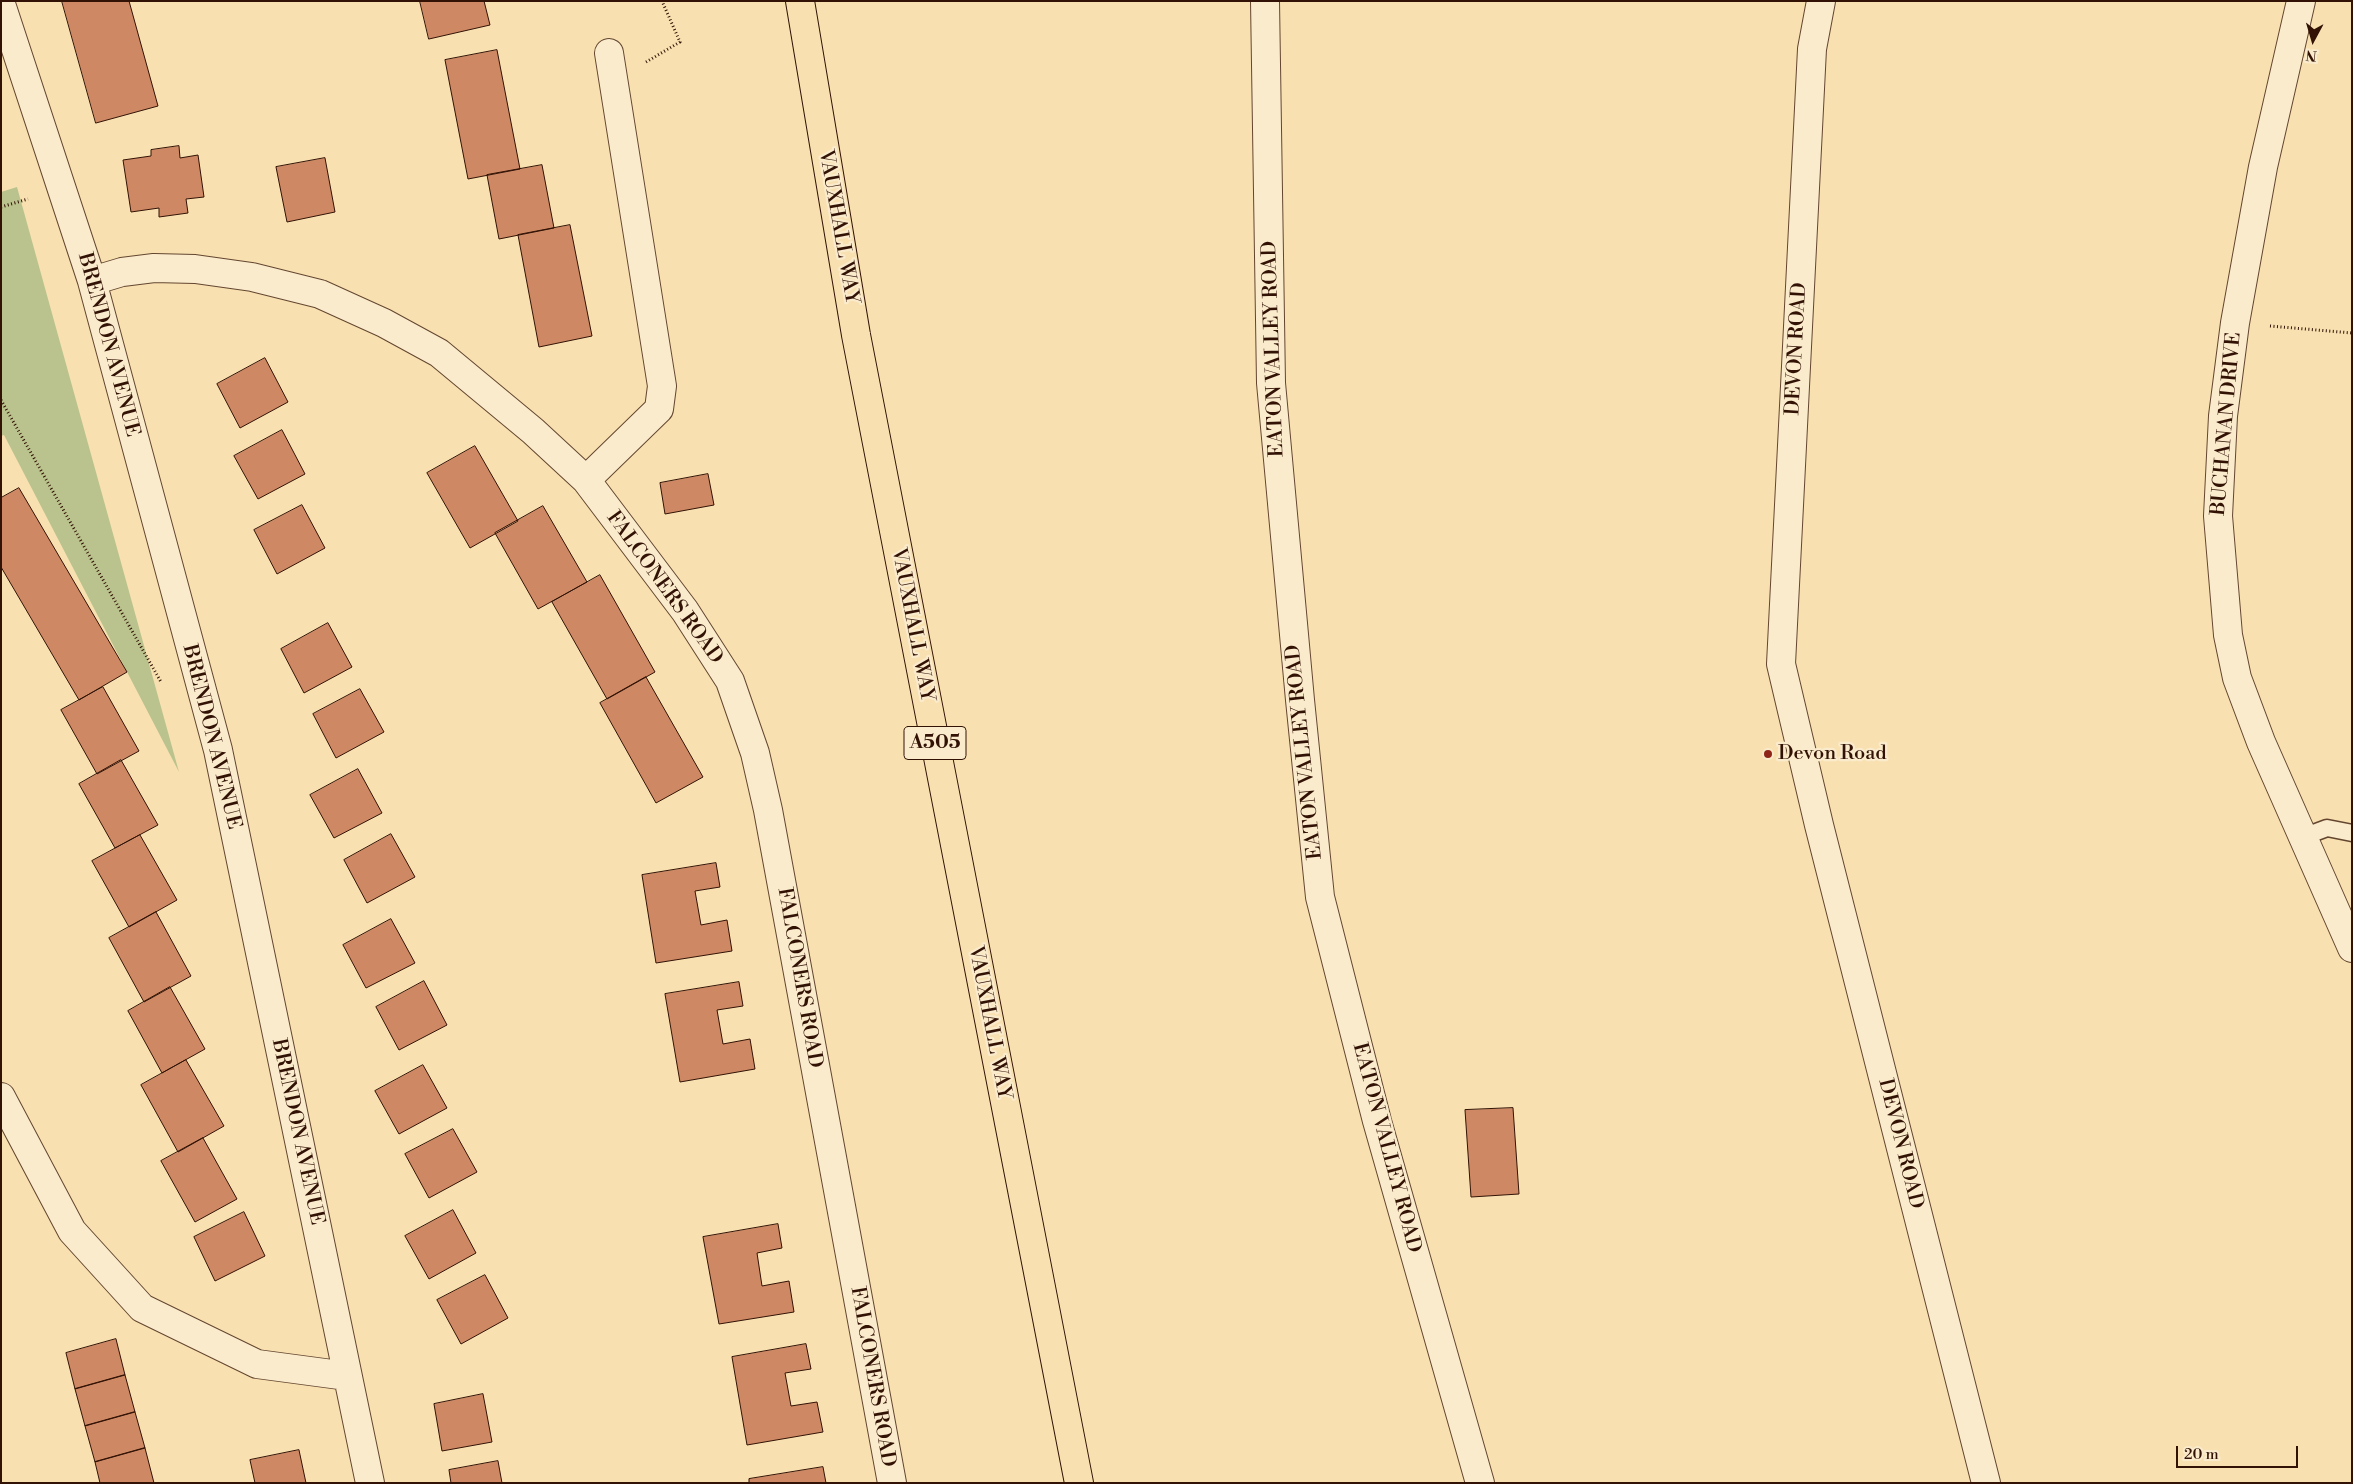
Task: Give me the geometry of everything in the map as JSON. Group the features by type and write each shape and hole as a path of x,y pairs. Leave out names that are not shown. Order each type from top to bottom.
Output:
{"main road":[{"name":"VAUXHALL WAY","path":"800,1 856,335 1079,1483"}],"street":[{"name":"EATON VALLEY ROAD","path":"1265,1 1272,383 1300,700 1320,898 1377,1121 1480,1483"},
{"name":"DEVON ROAD","path":"1821,1 1812,49 1781,664 1821,835 1986,1483"},
{"name":"BUCHANAN DRIVE","path":"2301,1 2263,167 2235,323 2223,416 2218,516 2228,635 2238,678 2261,742 2352,948"},
{"name":"BRENDON AVENUE","path":"1,4 92,281 218,750 370,1483"},
{"path":"586,480 659,409 662,386 609,53"},
{"name":"FALCONERS ROAD","path":"92,281 122,272 154,268 195,269 252,277 320,294 384,323 439,353 534,431 586,480 685,610 730,681 755,753 770,820 892,1483"},
{"path":"1,1097 8,1133 72,1231 142,1308 257,1364 347,1376"}],"lane":[{"path":"2303,837 2327,828 2352,833"}],"path":[{"path":"662,1 680,42"},
{"path":"2235,323 2352,333"},
{"path":"1,400 163,687"}],"green space":[{"path":"17,187 179,772 4,435 1,436 1,192"}],"building":[{"path":"62,1 129,1 158,106 96,123"},
{"path":"420,1 484,1 490,25 429,39"},
{"path":"497,50 520,169 468,179 445,60"},
{"path":"179,146 180,158 198,155 204,197 186,199 188,213 159,217 159,208 131,212 123,160 151,156 151,150"},
{"path":"325,158 335,212 287,222 276,167"},
{"path":"542,165 554,228 499,239 487,175"},
{"path":"570,225 592,336 539,347 518,235"},
{"path":"265,358 288,402 240,428 217,384"},
{"path":"282,430 305,474 258,499 234,456"},
{"path":"475,446 518,521 470,548 427,473"},
{"path":"708,474 714,505 665,514 660,483"},
{"path":"19,488 127,672 79,700 1,567 1,498"},
{"path":"302,505 325,548 277,574 254,530"},
{"path":"543,506 587,582 538,609 495,533"},
{"path":"600,575 655,672 607,699 552,602"},
{"path":"328,623 352,667 304,693 281,649"},
{"path":"646,677 703,777 656,803 600,703"},
{"path":"103,687 139,751 97,774 61,710"},
{"path":"360,689 384,732 336,758 313,714"},
{"path":"121,760 158,825 115,848 79,784"},
{"path":"358,769 382,813 334,838 310,795"},
{"path":"391,834 415,877 367,903 344,860"},
{"path":"140,835 177,900 129,927 92,861"},
{"path":"716,863 720,887 695,891 701,925 727,920 732,951 656,963 642,875"},
{"path":"156,912 191,976 144,1002 109,938"},
{"path":"391,919 415,963 366,988 343,945"},
{"path":"424,981 447,1025 399,1050 376,1007"},
{"path":"739,982 743,1006 717,1010 723,1044 750,1039 755,1069 680,1082 665,994"},
{"path":"170,987 205,1049 162,1073 128,1011"},
{"path":"186,1060 224,1126 178,1152 141,1085"},
{"path":"423,1065 447,1108 399,1134 375,1091"},
{"path":"1513,1108 1519,1194 1471,1197 1465,1110"},
{"path":"453,1129 477,1172 429,1198 405,1154"},
{"path":"203,1138 237,1199 195,1222 161,1161"},
{"path":"453,1210 476,1253 429,1279 405,1236"},
{"path":"244,1212 265,1256 215,1281 194,1237"},
{"path":"778,1224 782,1248 757,1253 762,1286 789,1281 794,1312 719,1324 703,1237"},
{"path":"485,1275 508,1318 461,1344 437,1300"},
{"path":"116,1339 125,1375 75,1389 66,1353"},
{"path":"806,1344 811,1369 785,1373 791,1406 817,1402 823,1432 747,1445 732,1357"},
{"path":"125,1375 135,1412 85,1426 75,1389"},
{"path":"483,1394 492,1442 442,1451 434,1404"},
{"path":"135,1412 145,1448 95,1462 85,1426"},
{"path":"145,1448 154,1483 100,1483 95,1462"},
{"path":"299,1450 306,1483 255,1483 250,1460"},
{"path":"498,1461 502,1483 451,1483 449,1470"},
{"path":"823,1467 826,1483 749,1483 749,1479"}],"place":[{"name":"Devon Road","path":"1768,754"}]}
